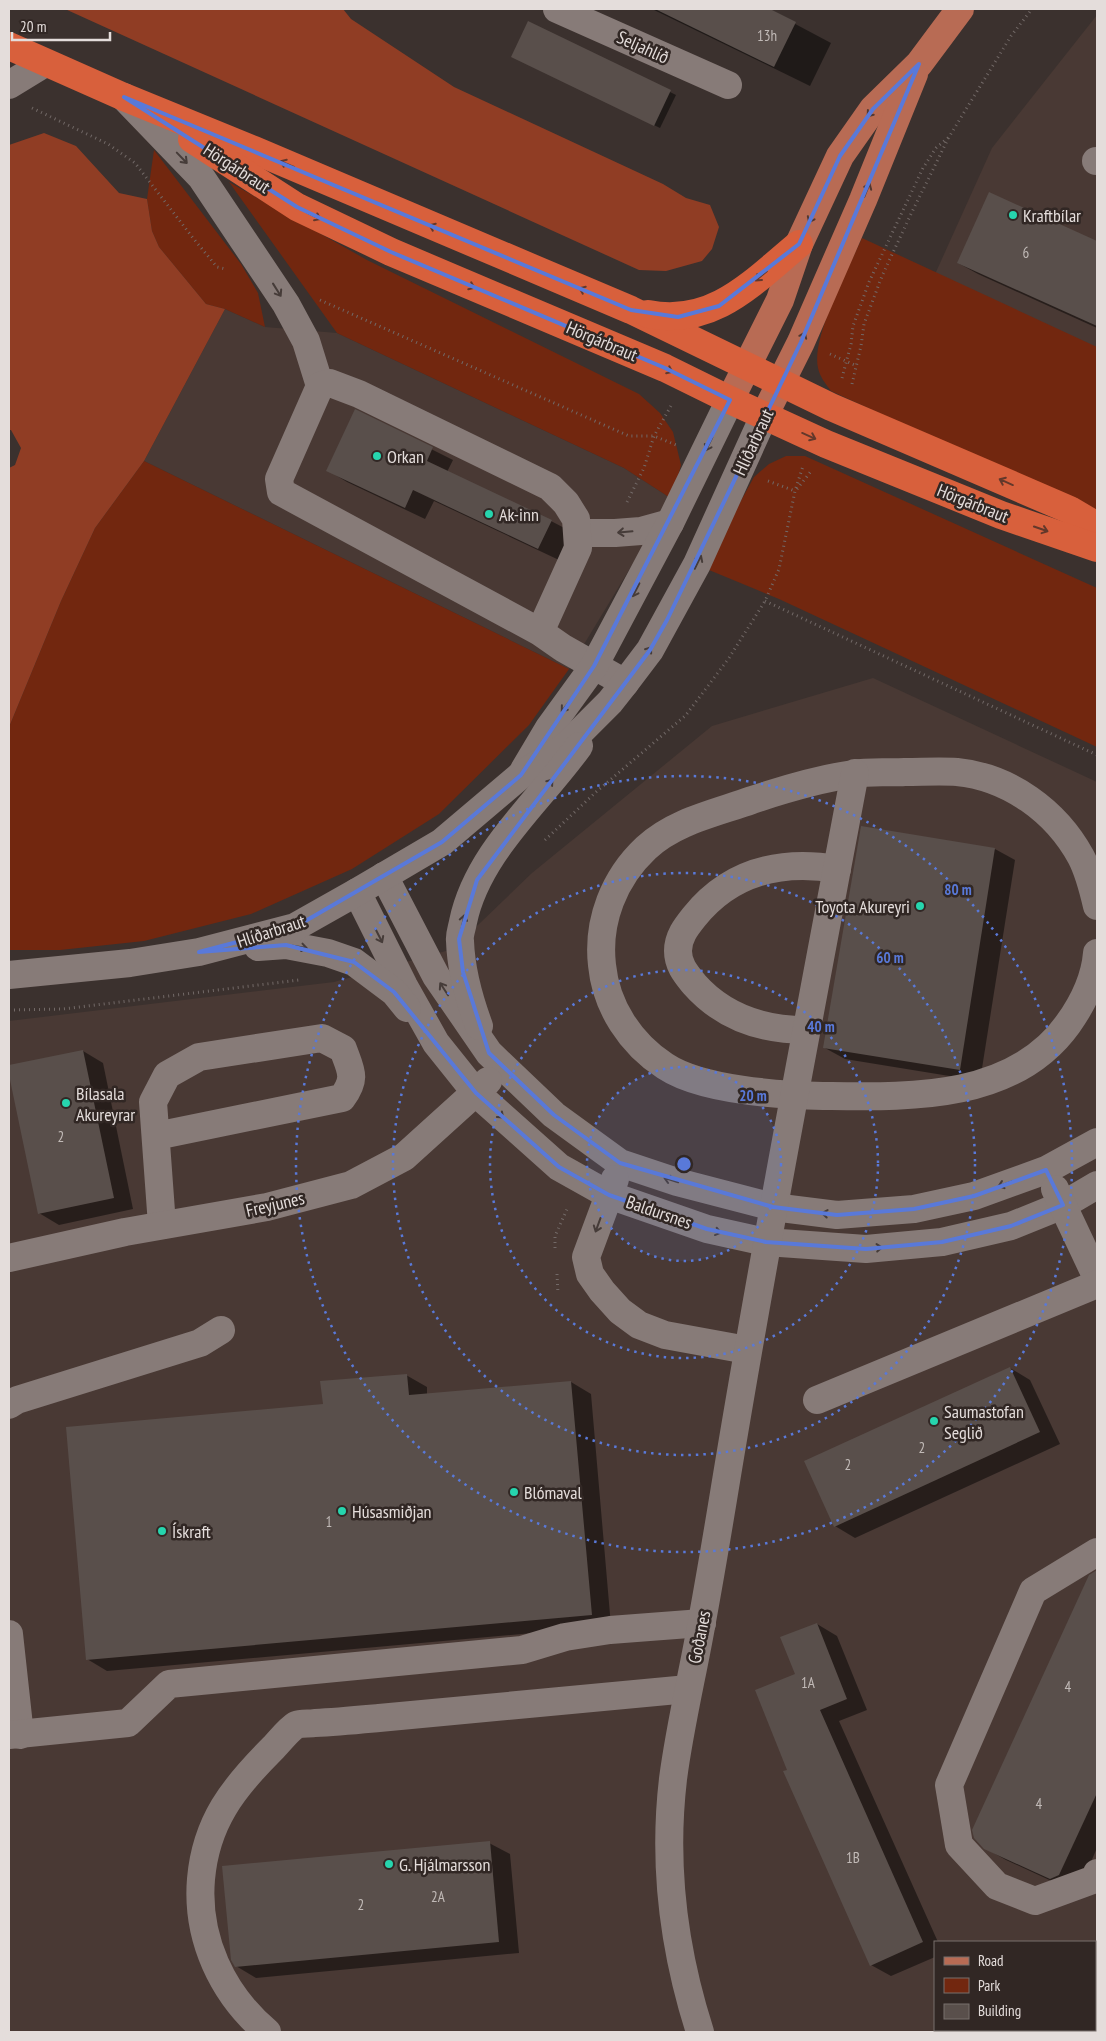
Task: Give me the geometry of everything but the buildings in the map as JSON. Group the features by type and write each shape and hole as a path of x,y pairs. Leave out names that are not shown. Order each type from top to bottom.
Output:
{"highway":[{"name":"Hörgárbraut","path":"9,46 124,98 254,150 631,310 780,383 1070,510 1097,526"},
{"name":"Hörgárbraut","path":"124,98 214,152 297,207 391,252 665,368 826,444 1001,515 1097,548"},
{"path":"631,310 678,317 692,315 719,306 743,290 799,244"}],"main road":[{"name":"Hlíðarbraut","path":"730,400 780,300 799,244 840,156 873,108 919,64 960,9"},
{"name":"Hlíðarbraut","path":"764,416 801,342 863,200 919,64"}],"street":[{"name":"Seljahlíð","path":"557,9 728,85"},
{"path":"17,95 45,62"},
{"path":"124,98 201,177 274,285 306,341 320,386 279,479 281,492 540,632 594,666 617,693 571,756 498,848 477,880 464,914 459,939 463,972 474,1011 496,1060"},
{"path":"320,386 330,383 344,387 550,487 566,503 576,519 578,548 540,632"},
{"name":"Hlíðarbraut","path":"521,776 549,728 594,666 670,523 730,400"},
{"name":"Hlíðarbraut","path":"9,975 130,964 199,952 295,927 442,842 521,776 566,746 617,693 650,650 697,564 764,416"},
{"path":"578,532 615,533 640,531 670,523"},
{"path":"1097,906 1082,858 1068,836 1051,817 1031,800 1009,787 959,772 855,773 796,786 694,820 670,831 648,846 629,866 615,888 606,914 601,940 602,967 607,991 616,1014 630,1035 647,1053 667,1068 690,1078 714,1085 794,1096 892,1097 969,1087 995,1080 1020,1068 1042,1052 1062,1033 1078,1011 1089,986 1097,952"},
{"name":"Goðanes","path":"700,2032 689,1997 678,1944 671,1890 670,1835 673,1780 688,1689 702,1623 766,1242 855,773"},
{"path":"806,1030 784,1030 763,1026 743,1020 721,1008 685,974 680,963 678,951 680,940 684,930 699,910 739,880 762,871 787,866 812,865 837,869"},
{"name":"Baldursnes","path":"384,876 436,976 496,1060 554,1115 620,1163 677,1182 773,1206 837,1215 914,1209 974,1196 1046,1170 1097,1142"},
{"name":"Baldursnes","path":"357,892 404,986 436,1043 476,1093 559,1166 609,1195 707,1229 766,1242 866,1249 942,1242 1011,1226 1063,1205 1097,1184"},
{"path":"199,952 286,945 328,953 354,962 394,992 436,1043"},
{"path":"156,1136 342,1098 351,1085 350,1069 343,1049 322,1038 199,1057 167,1075 153,1102 162,1225"},
{"name":"Freyjunes","path":"11,1251 267,1207 351,1185 404,1157 476,1093 496,1060"},
{"path":"620,1163 586,1256 590,1274 620,1311 639,1325 665,1335 747,1350"},
{"path":"1046,1170 1097,1278"},
{"path":"817,1400 1097,1284"},
{"path":"9,1405 17,1400 200,1343 221,1330"},
{"path":"1097,1552 1033,1591 950,1785 959,1845 997,1886 1035,1901 1095,1879 1097,1873"},
{"path":"9,1634 14,1735 128,1723 169,1684 522,1650 565,1637 610,1630 702,1623"},
{"path":"267,2032 246,2013 216,1967 207,1943 202,1918 200,1892 202,1866 208,1842 230,1794 246,1775 296,1725 688,1689"}],"path":[{"path":"850,389 857,366 864,324 882,276 949,137 1011,36 1032,9"},
{"path":"17,95 108,144 135,163 218,267 323,301 629,436 654,436 680,446"},
{"path":"840,383 851,344 852,326 869,282 923,168 936,148 949,137"},
{"path":"829,354 857,366"},
{"path":"615,533 644,468 654,436 672,403"},
{"path":"540,846 596,792 686,715 729,658 765,601 779,569 795,491 806,459"},
{"path":"795,491 816,465"},
{"path":"766,480 795,491"},
{"path":"765,601 1097,755"},
{"path":"9,1010 63,1009 221,988 299,980 308,982"}],"highlighted area":[{"path":"919,64 801,342 667,620 650,650 477,880 459,939 463,972 489,1053 554,1115 620,1163 773,1207 837,1215 914,1209 974,1196 1046,1170 1063,1205 1011,1226 942,1242 866,1249 766,1242 707,1229 609,1195 559,1167 476,1093 394,992 354,962 286,945 199,952 295,927 442,842 521,775 594,666 730,400 665,368 391,252 297,207 124,97 631,310 678,317 719,306 799,244 840,156 873,109"}],"shaded area":[{"path":"65,9 343,9 351,19 454,87 663,184 686,198 710,205 719,227 712,249 702,261 666,271 639,270"},
{"path":"1097,15 1097,438 899,354 992,148"},
{"path":"44,133 76,146 119,193 147,199 152,231 159,247 206,304 225,309 144,461 95,528 61,601 9,727 9,468 15,465 21,448 11,430 9,430 9,145"},
{"path":"225,309 265,327 337,333 624,468 672,499 569,669 144,461"},
{"path":"873,678 1097,782 1097,2032 9,2032 9,1021 334,982 453,949 532,873 712,726"}],"green space":[{"path":"154,150 241,264 258,293 265,327 225,309 206,304 159,247 152,231 147,199"},
{"path":"229,182 367,260 639,394 660,413 673,432 681,465 672,499 624,468 337,333"},
{"path":"862,238 1097,347 1097,513 831,391 821,377 818,368 817,355 820,339 832,302"},
{"path":"786,456 805,456 1097,588 1097,747 779,599 709,570 737,508 754,477 769,464"},
{"path":"144,461 569,669 529,725 439,814 352,869 251,914 144,941 60,950 9,950 9,727 61,601 95,528"}],"place":[{"name":"Kraftbílar","path":"1013,215"},
{"name":"Orkan","path":"377,456"},
{"name":"Ak-inn","path":"489,514"},
{"name":"Toyota Akureyri","path":"920,906"},
{"name":"Bílasala Akureyrar","path":"66,1103"},
{"name":"Saumastofan Seglið","path":"934,1421"},
{"name":"Blómaval","path":"514,1492"},
{"name":"Húsasmiðjan","path":"342,1511"},
{"name":"Ískraft","path":"162,1531"},
{"name":"G. Hjálmarsson","path":"389,1864"}]}
